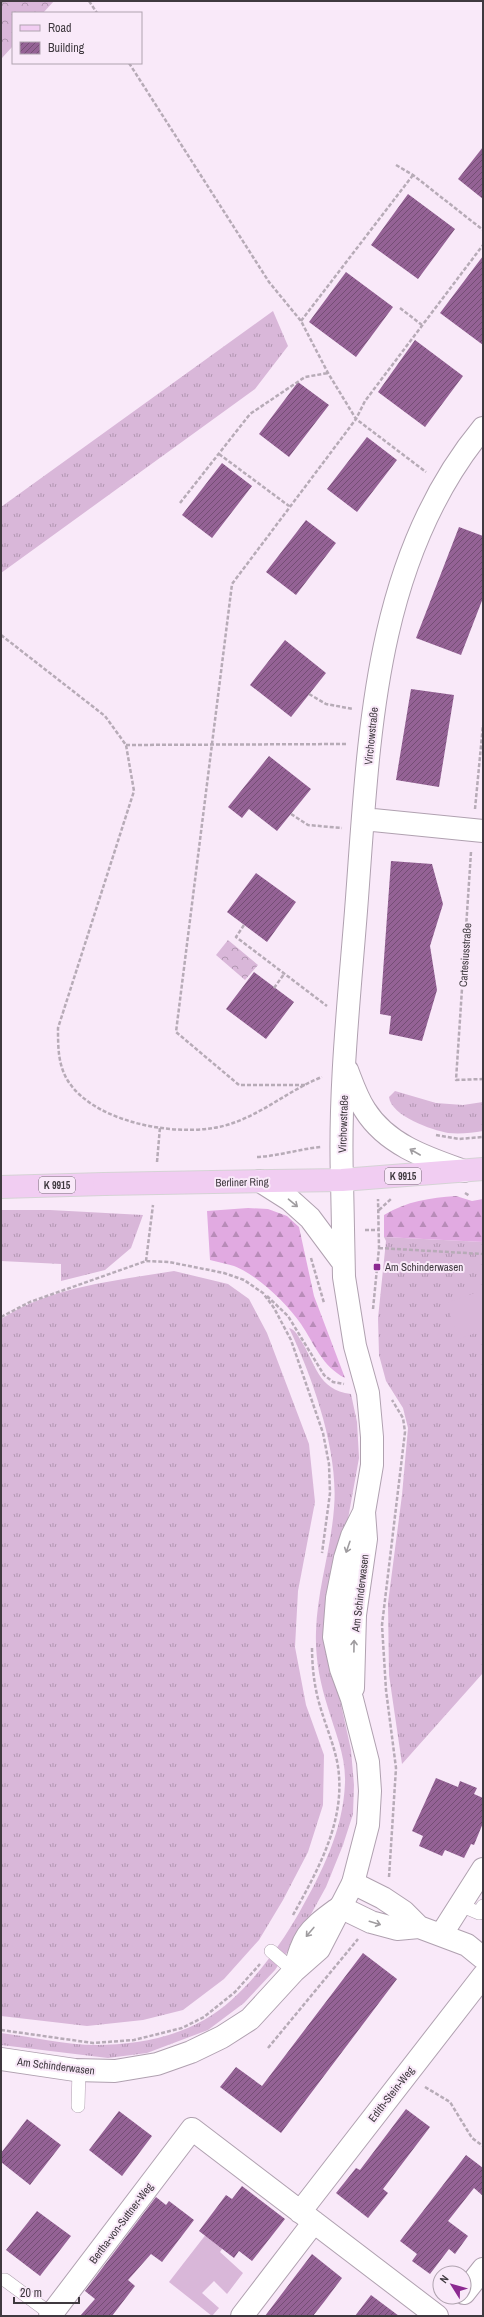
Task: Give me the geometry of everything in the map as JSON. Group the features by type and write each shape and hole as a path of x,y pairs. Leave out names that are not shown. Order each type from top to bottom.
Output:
{"main road":[{"name":"Berliner Ring","path":"1,1187 342,1180 474,1170"}],"street":[{"name":"Virchowstraße","path":"342,1231 340,1142 349,1008 362,824 373,713 382,648 395,598 421,531 444,486 483,428"},
{"path":"362,824 478,831"},
{"name":"Virchowstraße","path":"345,1068 365,1110 393,1139 422,1156 474,1170"},
{"path":"260,1181 290,1200 310,1218 342,1261"},
{"name":"Am Schinderwasen","path":"1,2059 79,2070 115,2071 157,2064 191,2052 222,2037 250,2019 294,1971 318,1949 353,1882 368,1825 370,1791 368,1762 352,1699 355,1615 366,1539 364,1512 372,1465 372,1437 368,1393 355,1346 342,1261 342,1231"},
{"path":"441,1935 483,1869"},
{"path":"353,1882 383,1898 404,1912 419,1927 467,1945 483,1958"},
{"path":"340,1907 371,1922 397,1929 419,1927"},
{"name":"Edith-Stein-Weg","path":"307,2217 406,2075 483,1976"},
{"name":"Bertha-von-Suttner-Weg","path":"51,2315 192,2129 307,2217"},
{"path":"242,2316 307,2217 437,2316"},
{"path":"472,2283 483,2269"},
{"path":"446,2316 455,2305"}],"lane":[{"path":"460,1905 478,1913 483,1906"},
{"path":"271,1951 294,1971"},
{"path":"78,2106 79,2070"},
{"path":"1,2280 5,2280 51,2315"}],"path":[{"path":"89,1 96,12"},
{"path":"130,64 269,282 301,321 328,373 356,419 444,486"},
{"path":"396,165 413,176 483,230"},
{"path":"301,321 413,176"},
{"path":"305,1085 239,1085 176,1032 232,584 289,506 356,419 365,401 483,245"},
{"path":"400,308 422,325"},
{"path":"180,503 250,414 305,377 328,373"},
{"path":"219,454 289,506"},
{"path":"1,635 105,716 126,745 134,791 58,1028 58,1049 62,1068 68,1082 81,1096 112,1115 131,1122 160,1127 194,1129 232,1124 264,1110 305,1085 345,1068"},
{"path":"309,694 326,704 373,713"},
{"name":"Cartesiusstraße","path":"483,725 478,831 456,1080 483,1079"},
{"path":"126,745 370,744"},
{"path":"291,814 308,825 362,824"},
{"path":"244,925 236,938 328,1007 349,1008"},
{"path":"274,988 284,974"},
{"path":"158,1153 160,1127"},
{"path":"429,1133 459,1139 483,1137"},
{"path":"256,1158 280,1156 306,1149"},
{"path":"146,1261 152,1219"},
{"path":"342,1231 379,1230"},
{"path":"379,1248 483,1254"},
{"path":"310,1254 327,1310"},
{"path":"1,1317 30,1302 146,1261 169,1262 224,1273 244,1280 263,1293 288,1316 324,1375 337,1383 348,1383"},
{"path":"263,1293 277,1313 291,1340 324,1433 329,1464 330,1494 321,1557"},
{"path":"290,1922 320,1863 337,1820 340,1786 336,1760 319,1704 312,1667 312,1641"},
{"path":"268,2048 359,1938"},
{"path":"1,2030 93,2042 134,2040 182,2028 204,2017 235,1992 271,1951"},
{"path":"406,2075 450,2102 472,2138 483,2146"}],"green space":[{"path":"1,1 54,1 44,12 12,12 12,47 1,59"},
{"path":"273,311 288,346 255,389 1,573 1,507"},
{"path":"228,940 258,965 245,980 216,955"},
{"path":"395,1091 436,1103 463,1105 483,1102 483,1131 448,1133 432,1129 413,1121 404,1116 391,1104 389,1097"},
{"path":"456,1196 472,1201 483,1199 483,1242 384,1237 384,1215 410,1203"},
{"path":"248,1208 268,1209 287,1216 299,1227 314,1296 345,1378 330,1367 295,1316 280,1299 262,1283 253,1276 234,1266 210,1260 207,1211"},
{"path":"1,1210 50,1210 143,1215 131,1248 105,1270 61,1281 61,1264 1,1261"},
{"path":"384,1237 483,1242 483,1673 402,1764 389,1675 388,1603 402,1495 408,1428 403,1408 386,1381 379,1355 378,1318 386,1241"},
{"path":"174,1271 228,1284 249,1299 267,1333 309,1444 315,1502 298,1591 295,1647 306,1705 324,1755 323,1805 308,1852 283,1900 259,1940 224,1979 183,2010 143,2020 87,2026 1,2016 1,1319 41,1299 84,1286"},
{"path":"483,1290 483,1330 459,1339 446,1303"},
{"path":"289,1328 298,1335 314,1366 324,1381 331,1387 351,1394 357,1422 359,1458 346,1530 337,1686 351,1750 354,1785 353,1814 343,1845 326,1887 304,1927 275,1970 244,2003 208,2030 147,2053 108,2058 1,2045 1,2033 73,2044 124,2044 166,2036 179,2032 204,2020 232,1999 270,1958 299,1913 316,1882 330,1851 340,1818 345,1773 340,1744 320,1680 316,1651 316,1632 319,1601 334,1508 334,1486 332,1463 322,1416 307,1369"},
{"path":"207,2233 224,2246 220,2252 243,2273 227,2294 214,2281 202,2293 219,2308 212,2316 169,2282"}],"building":[{"path":"483,147 483,199 458,179"},
{"path":"408,194 455,229 418,279 371,245"},
{"path":"483,256 483,345 440,313"},
{"path":"346,272 393,307 356,357 309,322"},
{"path":"415,340 463,376 425,427 378,392"},
{"path":"298,382 329,405 289,457 259,434"},
{"path":"367,437 397,460 357,512 327,489"},
{"path":"222,463 252,486 212,538 182,515"},
{"path":"306,520 336,543 296,595 266,572"},
{"path":"459,527 483,536 483,598 461,655 416,638"},
{"path":"285,640 326,673 291,717 250,685"},
{"path":"411,689 454,695 439,787 396,780"},
{"path":"269,756 311,789 277,831 249,809 242,818 228,807"},
{"path":"391,861 432,864 443,904 430,946 437,990 422,1041 389,1034 391,1016 380,1014"},
{"path":"256,873 296,902 267,942 227,912"},
{"path":"254,972 294,1002 266,1039 226,1009"},
{"path":"436,1778 458,1787 460,1781 477,1788 474,1794 483,1798 483,1823 474,1845 471,1844 464,1858 445,1850 442,1856 419,1846 423,1836 412,1831"},
{"path":"363,1953 397,1979 281,2133 220,2087 236,2067 262,2086"},
{"path":"406,2109 430,2127 383,2189 388,2193 368,2218 336,2193 356,2168 360,2170"},
{"path":"119,2111 152,2136 122,2176 89,2150"},
{"path":"27,2119 61,2145 30,2185 1,2162 1,2153"},
{"path":"466,2155 483,2168 483,2196 474,2188 448,2221 468,2236 455,2254 449,2249 437,2265 432,2265 432,2271 430,2274 412,2261 417,2254 400,2241"},
{"path":"242,2186 285,2219 252,2261 239,2251 234,2258 199,2231 226,2195 232,2199"},
{"path":"156,2197 166,2205 169,2201 194,2220 162,2262 151,2254 128,2280 135,2286 112,2316 80,2316 95,2299 85,2291"},
{"path":"37,2211 71,2236 40,2276 6,2250"},
{"path":"312,2254 342,2278 324,2302 313,2316 265,2316"},
{"path":"371,2295 399,2316 355,2316"}],"place":[{"name":"Am Schinderwasen","path":"377,1267"}]}
